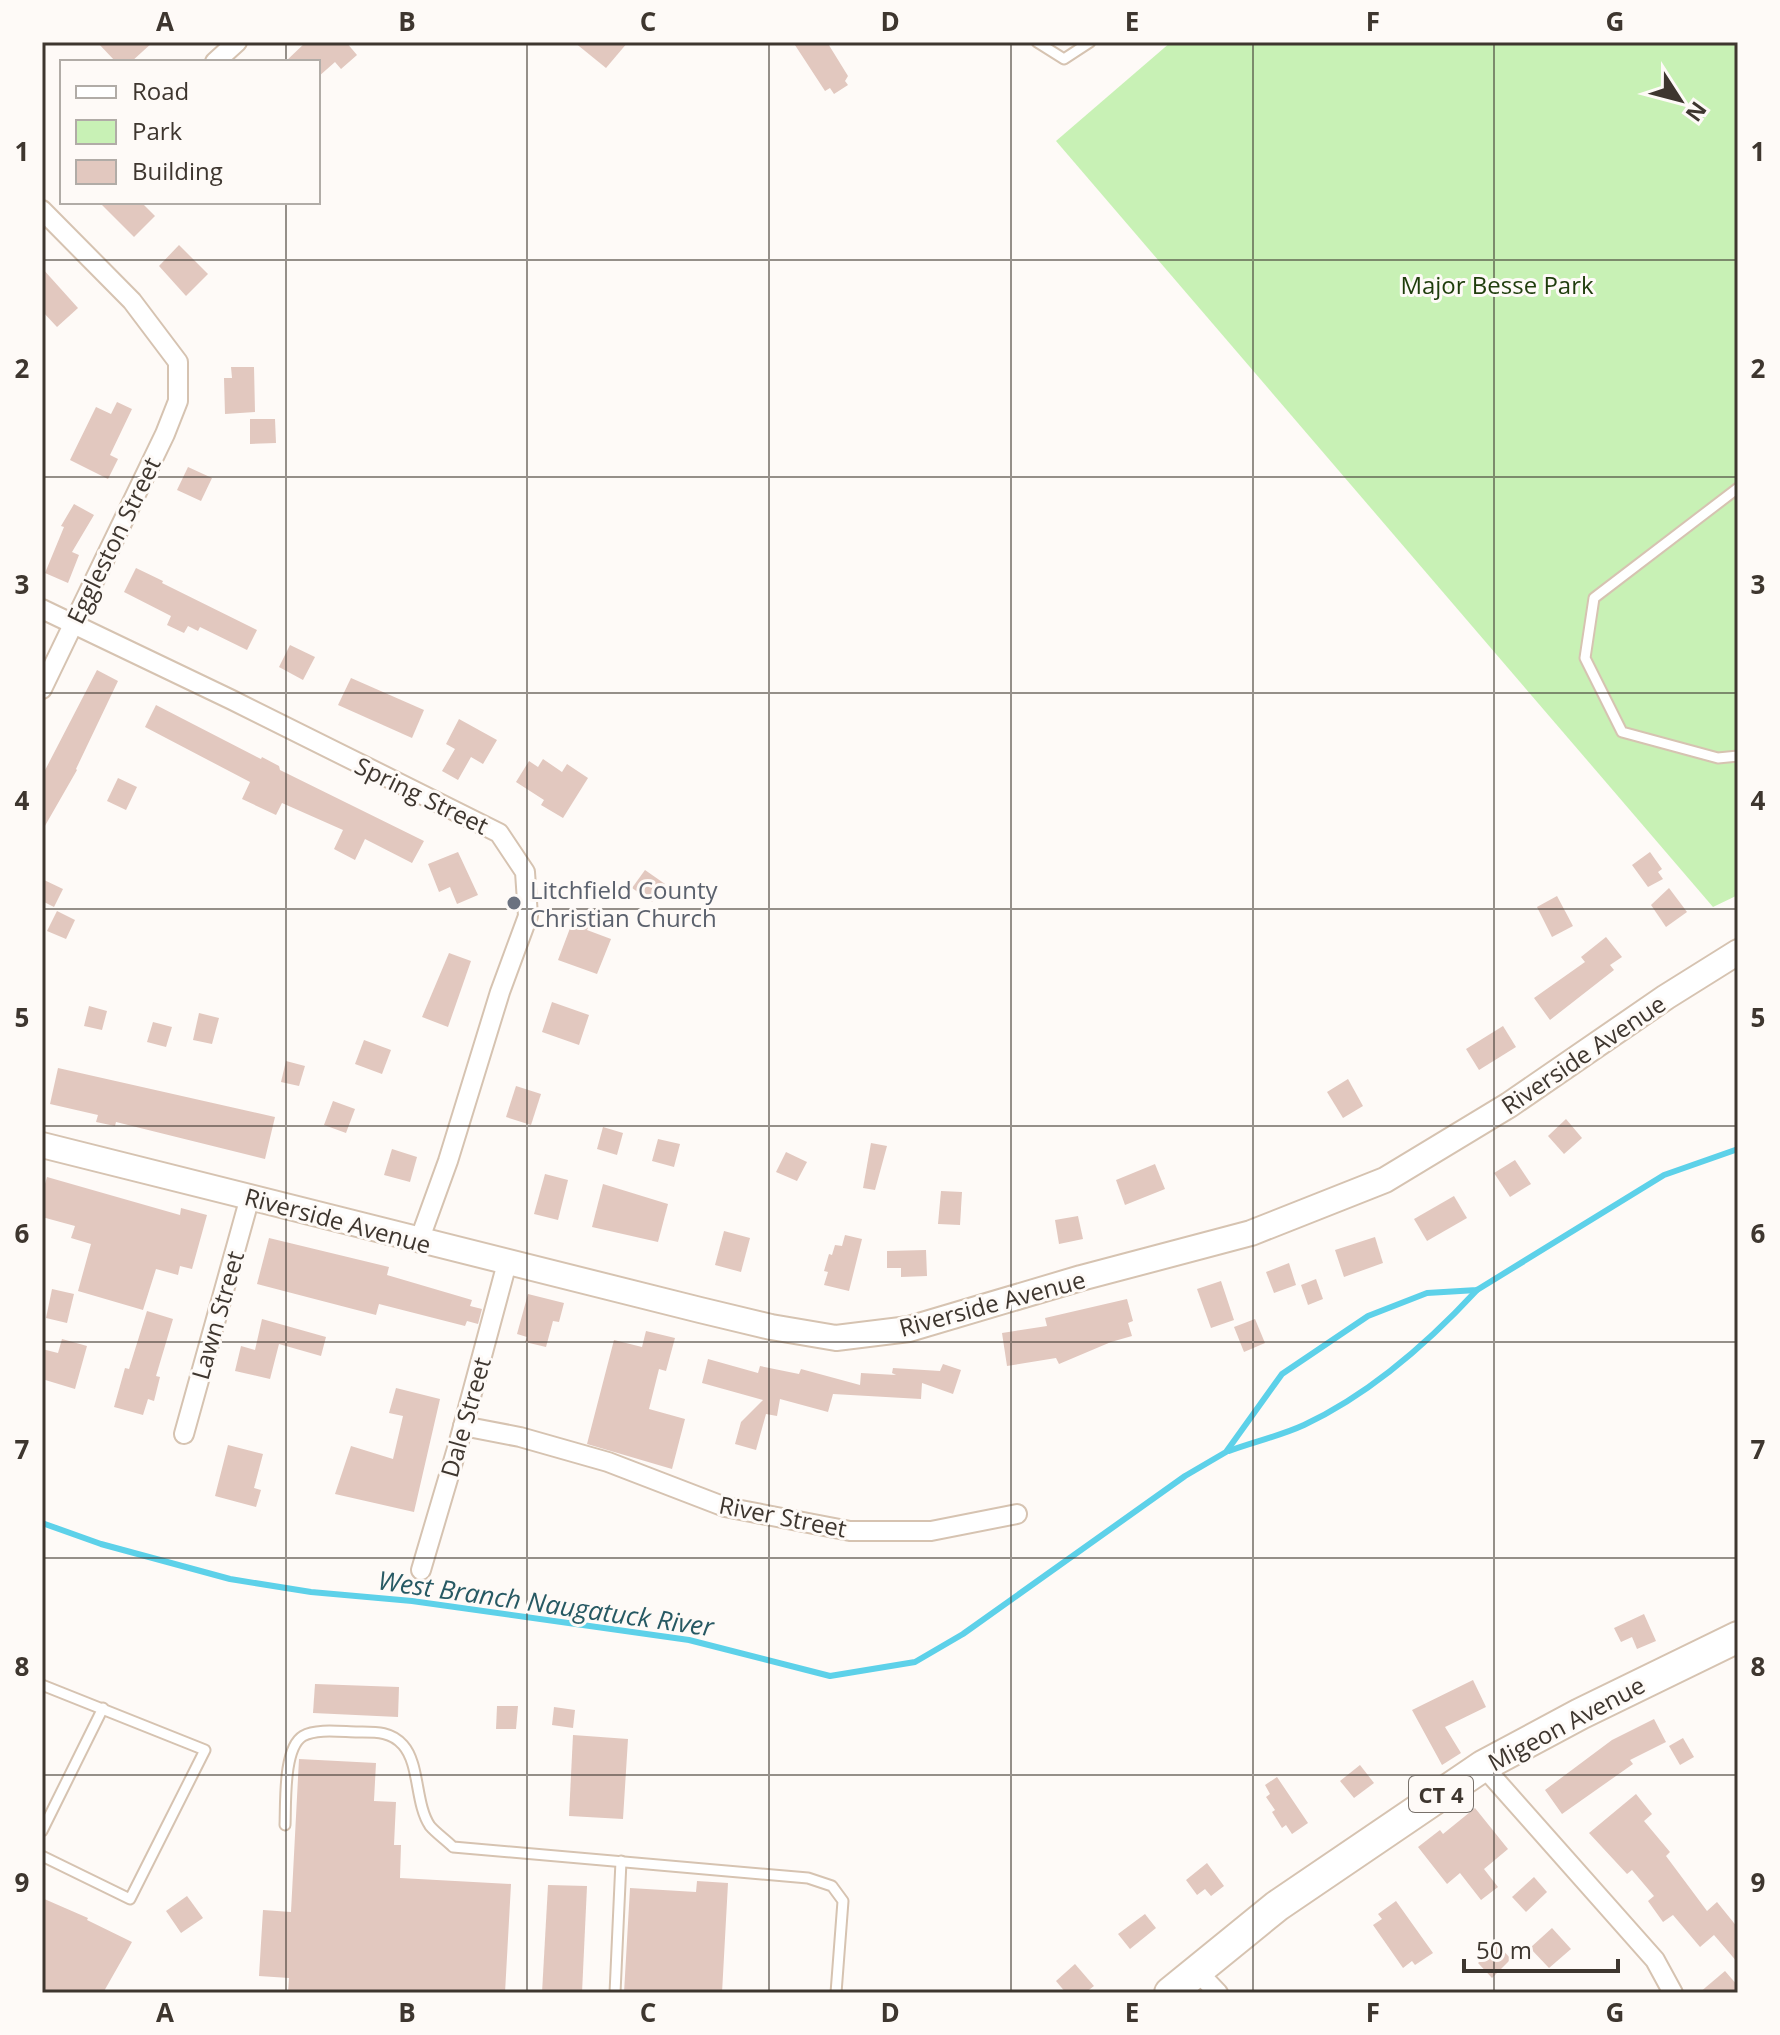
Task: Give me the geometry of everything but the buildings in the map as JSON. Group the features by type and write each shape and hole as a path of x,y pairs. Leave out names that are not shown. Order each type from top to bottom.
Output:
{"main road":[{"name":"Migeon Avenue","path":"1170,1993 1208,1982 1277,1906 1483,1766 1580,1714 1738,1637"}],"street":[{"path":"217,60 237,42"},
{"name":"Eggleston Street","path":"42,689 178,401 178,362 132,301 51,209"},
{"name":"Spring Street","path":"42,609 499,833 525,872 528,916 419,1241"},
{"name":"Riverside Avenue","path":"42,1145 507,1263 771,1327 836,1338 909,1329 1081,1278 1251,1233 1385,1180 1509,1105 1666,997 1738,952"},
{"name":"Lawn Street","path":"184,1434 250,1197"},
{"name":"Dale Street","path":"421,1570 507,1263"},
{"name":"River Street","path":"463,1426 520,1437 608,1462 725,1507 850,1531 931,1531 1017,1514"},
{"path":"1483,1766 1655,1960 1673,1993"}],"lane":[{"path":"1037,42 1064,59 1090,42"},
{"path":"1738,488 1594,598 1585,658 1622,732 1718,758 1738,756"},
{"path":"42,1685 205,1750 130,1899 42,1856"},
{"path":"42,1831 103,1708"},
{"path":"285,1825 288,1769 293,1749 303,1736 324,1732 384,1732 401,1742 410,1754 415,1784 429,1825 453,1847 808,1878 832,1886 843,1901 836,1993"},
{"path":"615,1993 621,1861"}],"green space":[{"name":"Major Besse Park","path":"1171,42 1738,42 1738,895 1713,907 1056,141"}],"waterway":[{"name":"West Branch Naugatuck River","path":"42,1523 101,1544 230,1579 689,1640 830,1676 915,1662 963,1634 1185,1476 1226,1452 1282,1374 1368,1316 1427,1293 1477,1290 1664,1175 1738,1149"},
{"name":"West Branch Naugatuck River","path":"1229,1451 1304,1425 1352,1398 1418,1348 1477,1290"}],"place":[{"name":"Litchfield County Christian Church","path":"514,903"}]}
